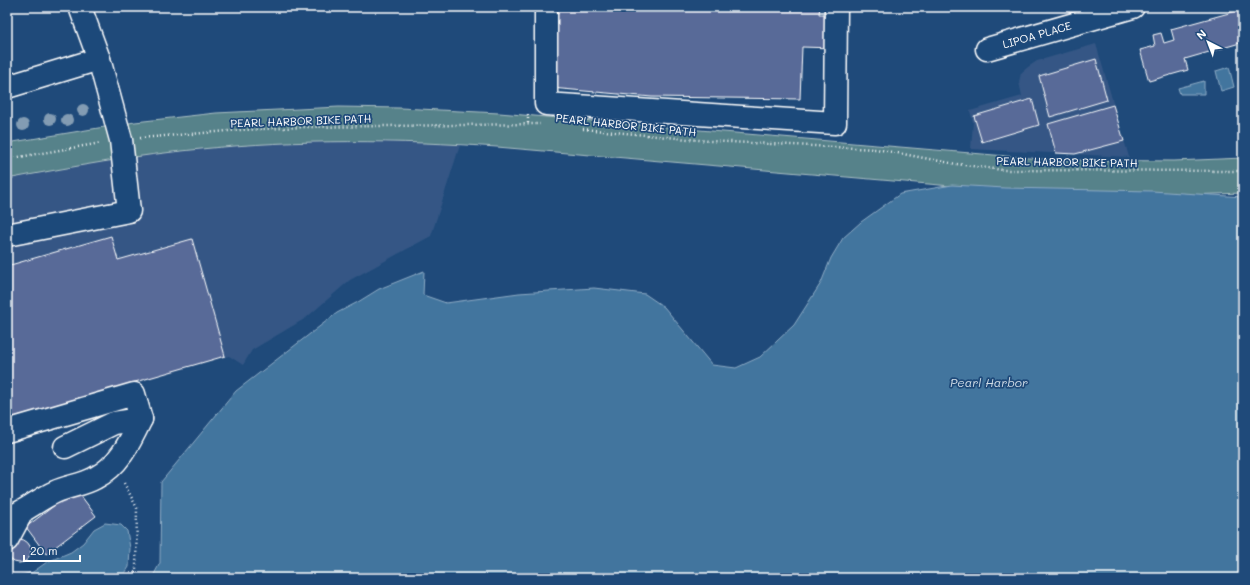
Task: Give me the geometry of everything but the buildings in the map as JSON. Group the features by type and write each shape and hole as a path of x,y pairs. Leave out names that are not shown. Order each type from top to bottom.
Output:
{"street":[{"path":"7,235 128,211 120,140 99,59 80,7"},
{"path":"546,7 546,104 835,123 836,7"},
{"name":"LIPOA PLACE","path":"987,49 1133,7"},
{"path":"7,87 99,59"},
{"path":"7,431 134,394 141,419 130,442 115,464 95,479 55,492 14,516 7,540"},
{"path":"65,447 114,423 141,419"}],"path":[{"name":"PEARL HARBOR BIKE PATH","path":"7,159 120,140 241,130 304,127 528,123 544,125"},
{"name":"PEARL HARBOR BIKE PATH","path":"575,128 709,141 876,149 956,164 1003,170 1243,171"},
{"path":"115,464 136,508 136,571 130,578"}],"shaded area":[{"path":"1096,44 1129,157 971,149 973,122 970,111 1022,96 1019,82 1021,73 1037,61"},
{"path":"269,140 461,142 431,236 350,280 306,318 252,350 243,365 229,356 7,420 7,174 50,165"}],"green space":[{"path":"339,107 400,108 499,113 1053,160 1174,161 1243,158 1243,193 1159,196 998,190 497,147 386,142 275,143 201,149 128,158 7,179 7,143 135,122 216,113"}],"water":[{"path":"1229,67 1234,87 1221,91 1216,71"},
{"path":"1204,81 1204,94 1180,94 1178,88"},
{"name":"Pearl Harbor","path":"952,185 1005,188 1152,191 1243,197 1243,578 152,578 160,563 161,482 236,391 337,313 379,289 424,271 423,295 446,303 519,293 594,288 645,294 664,307 712,365 736,368 760,357 794,325 821,283 831,258 843,238 861,222 900,194"},
{"path":"105,523 121,525 127,531 130,548 129,567 122,578 11,578 33,572 47,562 71,552 83,543 94,529"}]}
